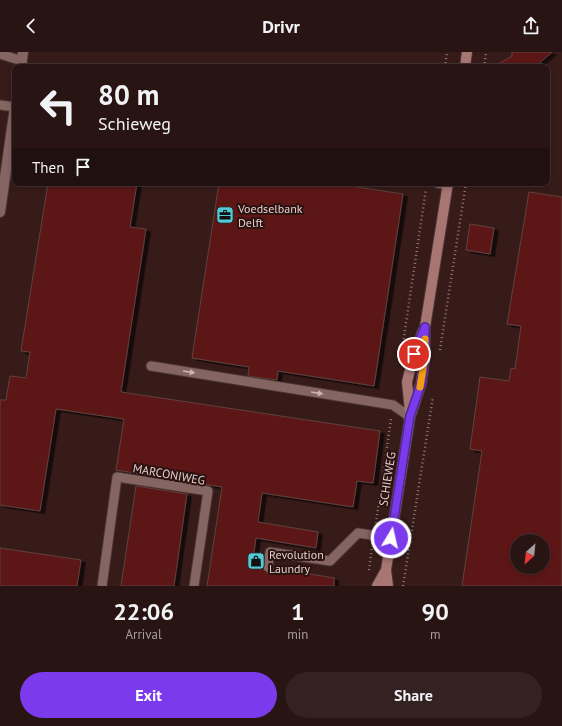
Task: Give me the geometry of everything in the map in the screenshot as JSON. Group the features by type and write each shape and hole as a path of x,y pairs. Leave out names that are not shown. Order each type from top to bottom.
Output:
{"street":[{"path":"465,64 467,52"},
{"path":"0,212 12,128"},
{"name":"SCHIEWEG","path":"388,586 386,570 410,416 421,384 425,356 425,327 448,186"},
{"name":"SCHIEWEG","path":"377,586 386,570"}],"lane":[{"path":"0,54 22,60"},
{"path":"0,104 12,106"},
{"path":"151,366 393,405 410,416"},
{"name":"MARCONIWEG","path":"102,586 117,477 208,491 194,586"},
{"path":"268,568 270,552 330,561 358,533 391,538"}],"path":[{"path":"445,64 447,52"},
{"path":"484,64 486,52"}],"building":[{"path":"512,52 552,52 538,64 498,64 512,56"},
{"path":"48,186 137,186 130,227 146,229 121,392 380,431 373,483 357,481 353,507 262,493 258,522 318,532 316,548 256,538 252,565 262,567 267,573 271,572 274,568 334,578 334,586 207,586 222,487 116,470 124,419 56,409 40,511 0,505 0,400 6,400 10,376 26,378 30,352 21,351"},
{"path":"219,186 351,186 403,194 374,386 278,371 277,380 248,376 249,367 192,358"},
{"path":"529,192 562,197 562,586 462,586 482,451 470,449 480,377 509,381 511,368 515,369 521,326 507,324"},
{"path":"470,224 494,228 490,254 466,250"},
{"path":"136,486 187,494 174,586 121,586"},
{"path":"0,548 81,560 77,586 0,586"}],"slow traffic":[{"path":"420,387 425,356 425,339"}],"place":[{"name":"Voedselbank Delft","path":"225,215"},
{"name":"Revolution Laundry","path":"256,561"}],"route":[{"path":"391,538 410,416 421,384 425,356 425,327 414,354"}]}
